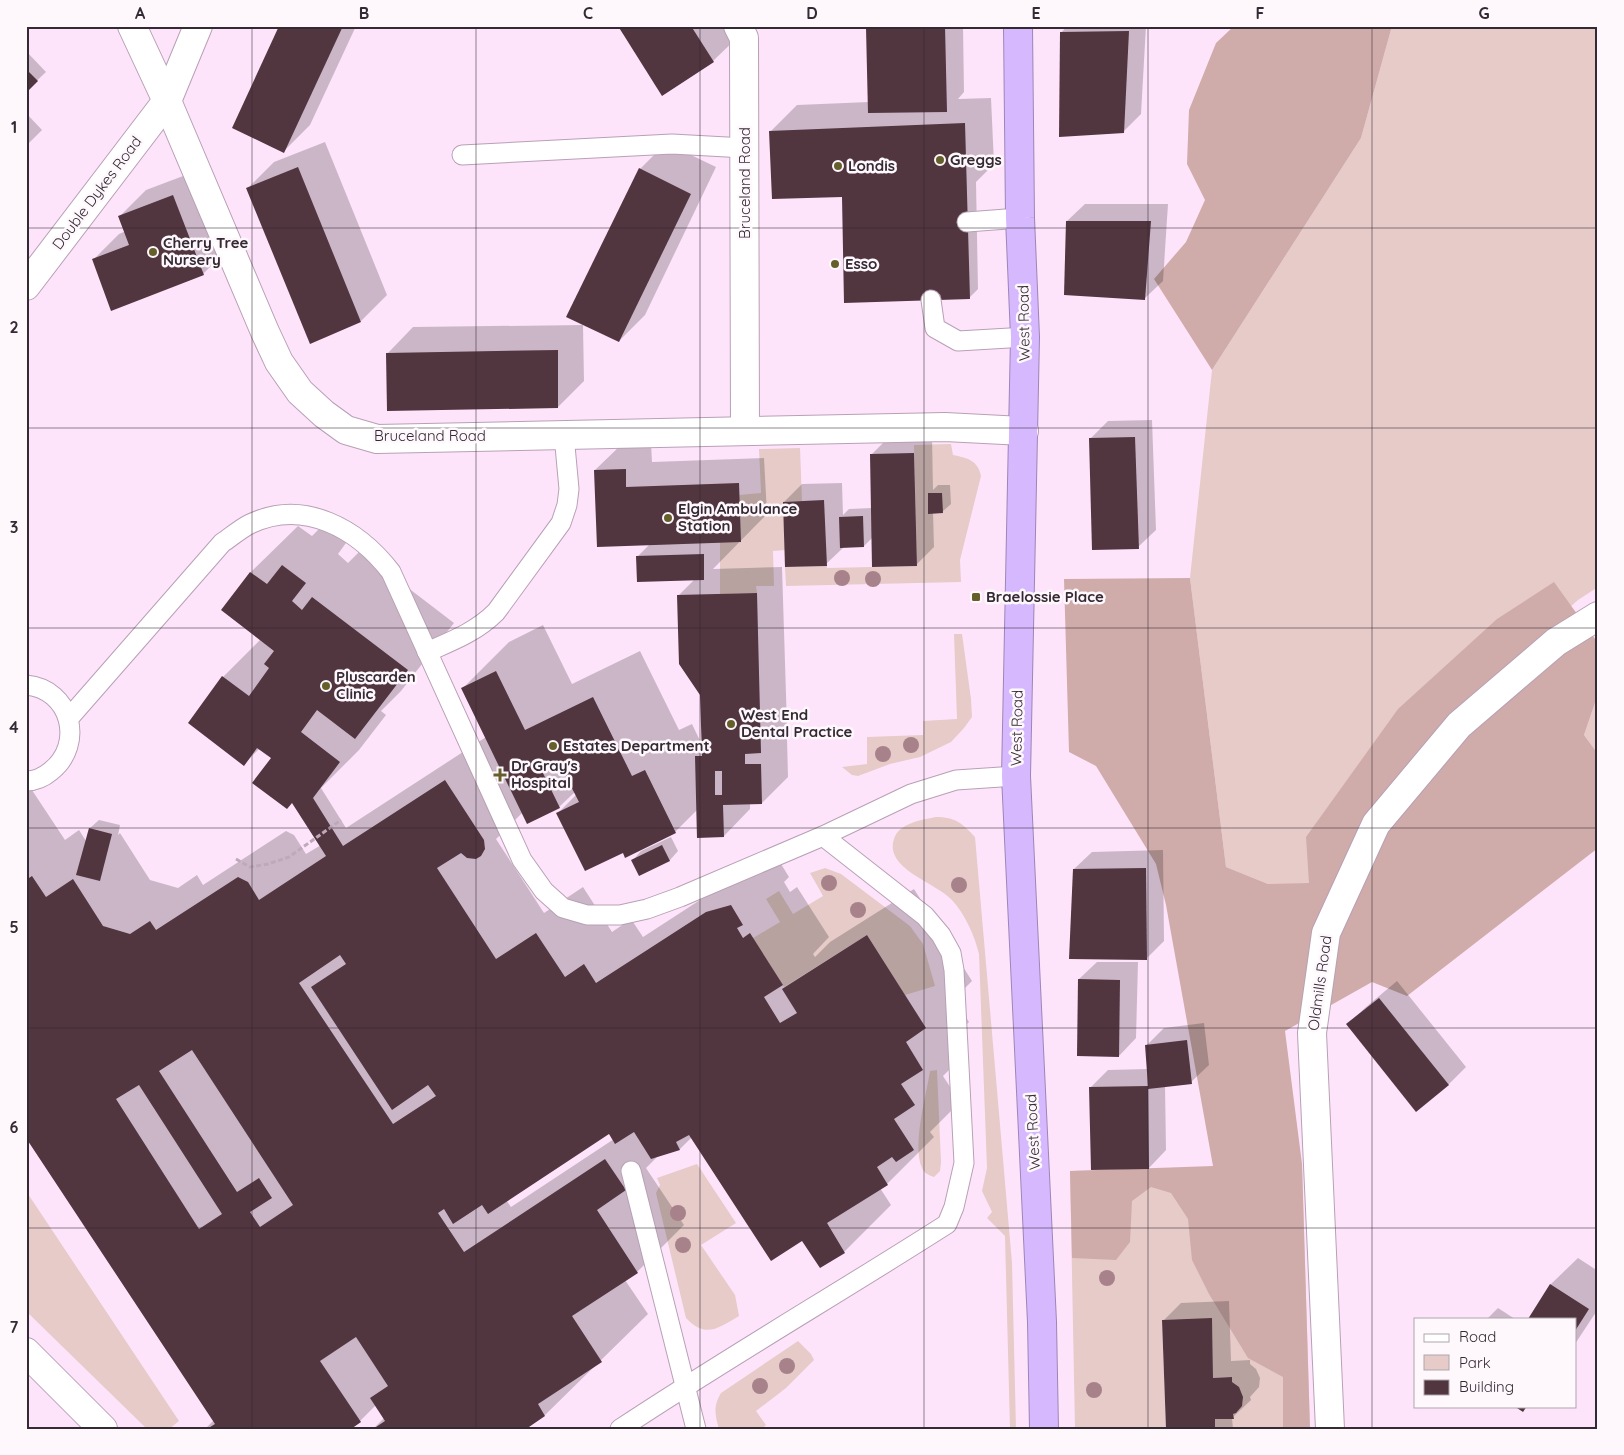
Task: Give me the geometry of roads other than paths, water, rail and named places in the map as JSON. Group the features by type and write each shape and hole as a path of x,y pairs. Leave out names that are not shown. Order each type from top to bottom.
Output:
{"highway":[{"name":"West Road","path":"1018,26 1020,218 1025,337 1016,776 1042,1322 1044,1429"}],"street":[{"name":"Bruceland Road","path":"132,26 167,101 279,362 300,392 324,414 346,430 377,439 946,427 1024,431"},
{"path":"167,101 198,26"},
{"name":"Bruceland Road","path":"738,26 744,38 745,431"},
{"name":"Double Dykes Road","path":"26,286 167,101"},
{"name":"Oldmills Road","path":"1330,1429 1312,1033 1326,933 1376,824 1459,725 1556,642 1598,616"},
{"path":"26,1352 103,1429"}],"lane":[{"path":"462,155 672,144 745,148"},
{"path":"967,222 1020,218"},
{"path":"931,300 935,328 958,341 1025,337"},
{"path":"427,652 471,633 485,623 496,612 561,523 569,489 564,435"},
{"path":"69,718 222,543 251,523 289,514 314,516 341,528 372,549 391,572 522,860 544,891 563,908 587,915 604,916 620,915 647,909 680,897 823,836 911,794 956,780 1016,776"},
{"path":"26,685 49,692 61,704 69,718 71,735 67,751 58,765 45,776 26,781"},
{"path":"620,1429 684,1386 947,1224 954,1207 964,1163 954,970 951,953 942,935 925,916 823,836"},
{"path":"631,1171 696,1429"}],"place":[{"name":"Greggs","path":"940,160"},
{"name":"Londis","path":"838,166"},
{"name":"Cherry Tree Nursery","path":"153,252"},
{"name":"Esso","path":"835,264"},
{"name":"Elgin Ambulance Station","path":"668,518"},
{"name":"Braelossie Place","path":"976,597"},
{"name":"Pluscarden Clinic","path":"326,686"},
{"name":"West End Dental Practice","path":"731,724"},
{"name":"Estates Department","path":"553,746"},
{"name":"Dr Gray's Hospital","path":"500,775"}]}
